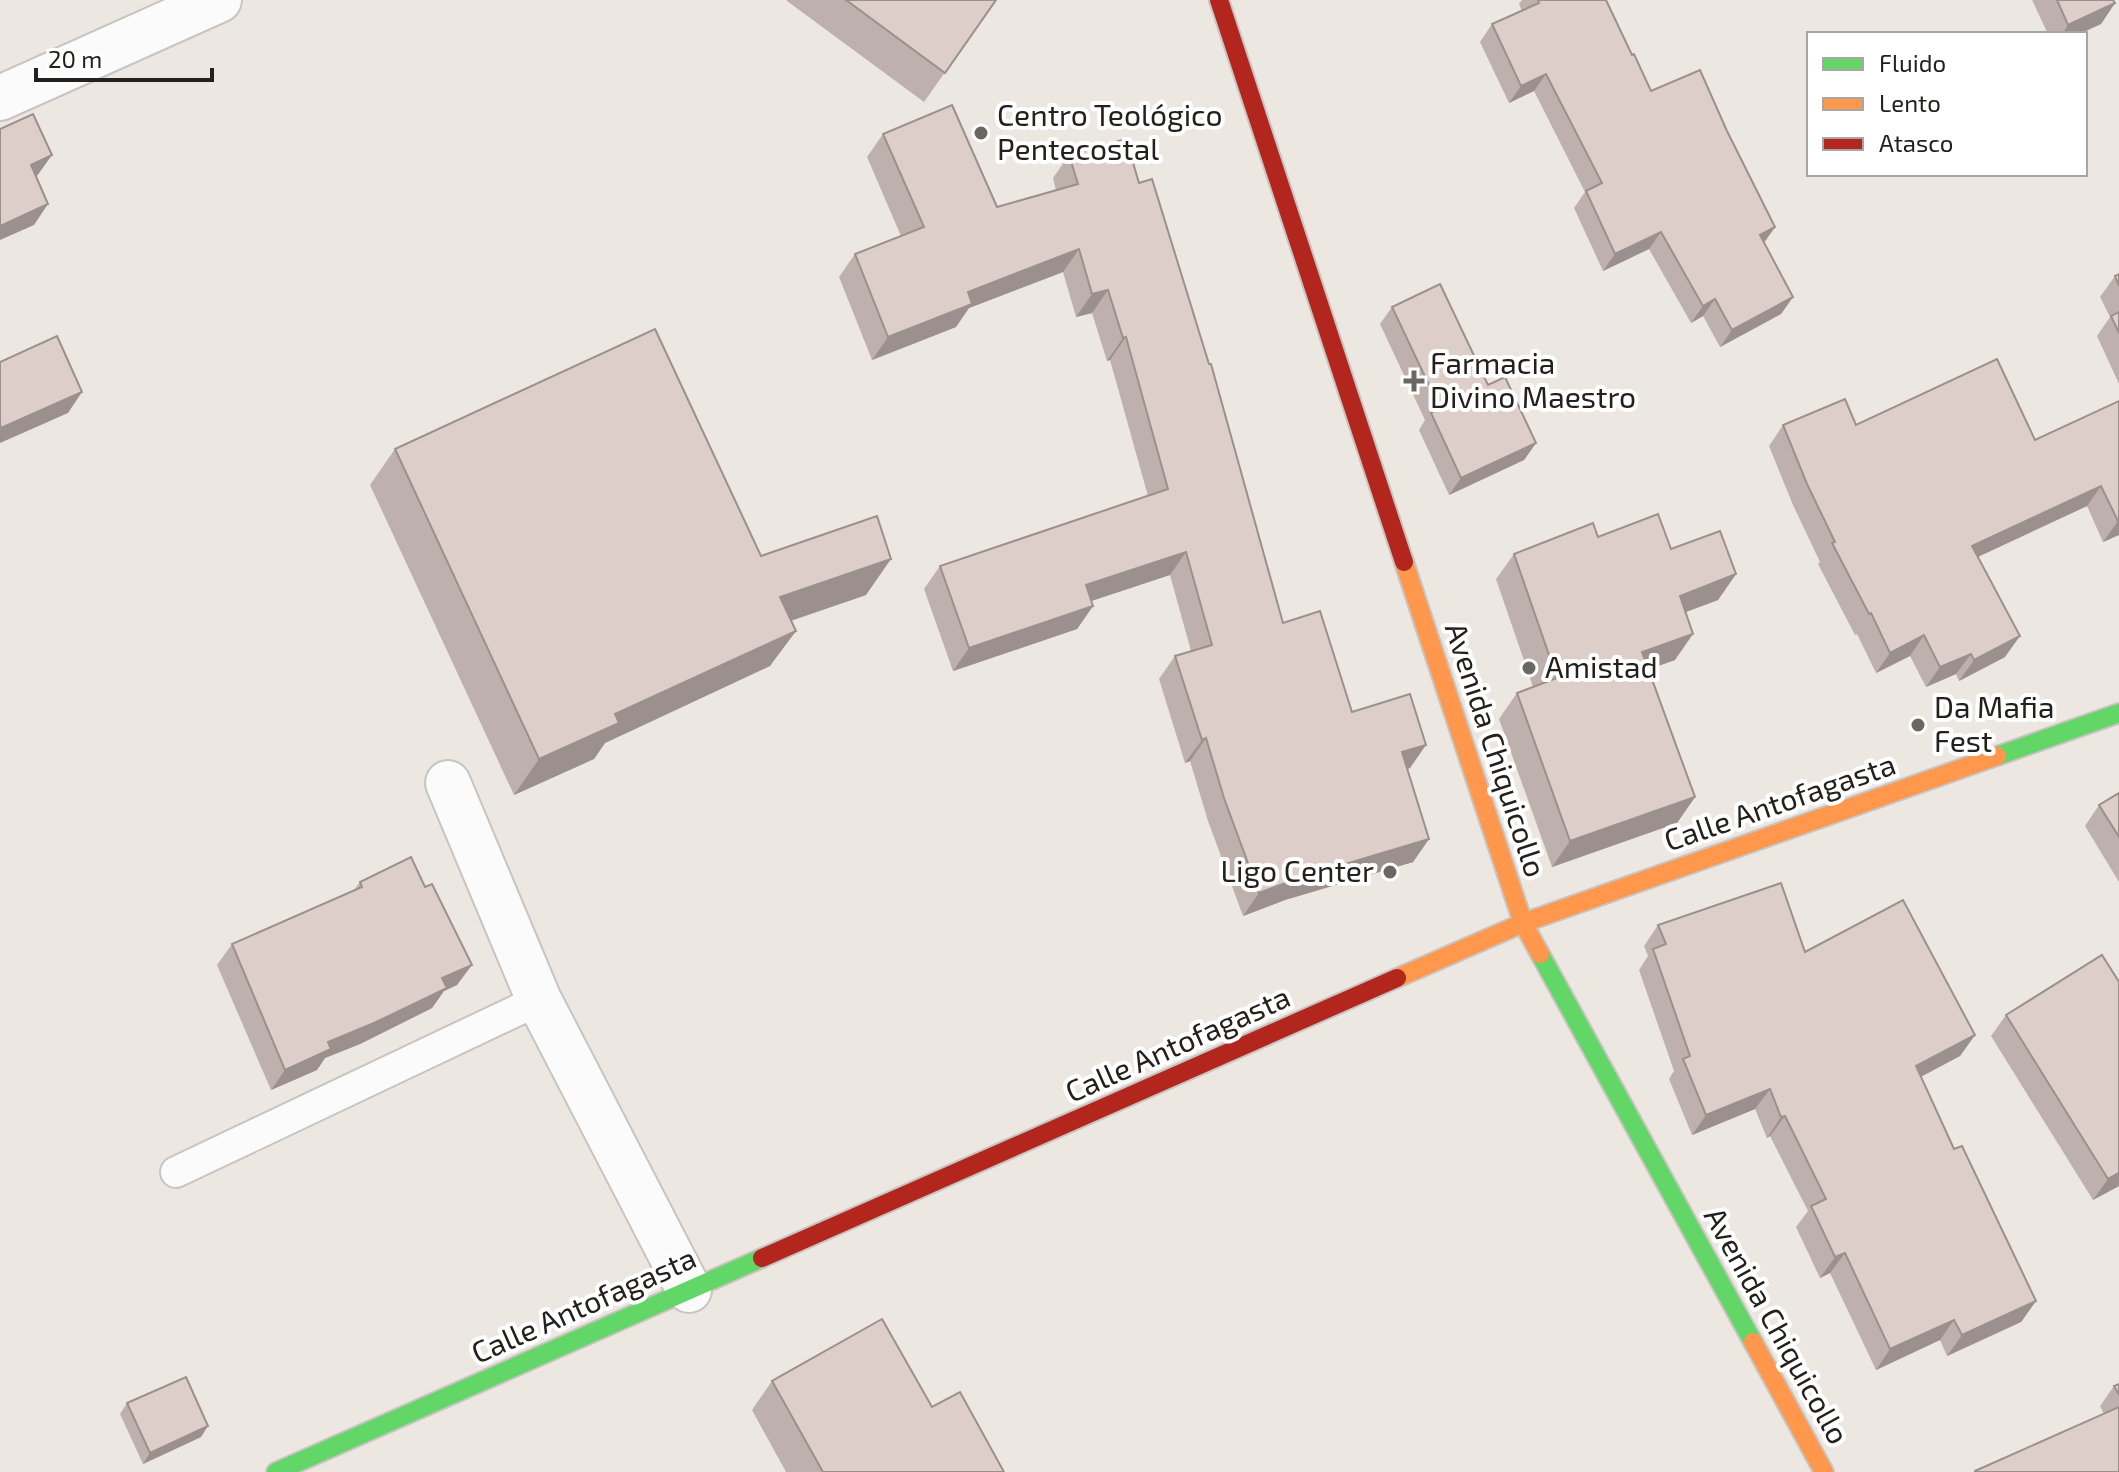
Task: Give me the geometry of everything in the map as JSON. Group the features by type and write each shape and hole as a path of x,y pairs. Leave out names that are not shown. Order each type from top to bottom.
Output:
{"street":[{"path":"0,98 219,0"},
{"name":"Avenida Chiquicollo","path":"1219,0 1523,923 1824,1472"},
{"name":"Calle Antofagasta","path":"276,1472 1523,923 2119,713"},
{"path":"448,783 539,1000 689,1290"}],"lane":[{"path":"176,1172 539,1000"}],"building":[{"path":"846,0 996,0 945,73"},
{"path":"1538,0 1606,0 1651,91 1700,70 1775,227 1760,235 1793,297 1732,330 1715,299 1703,306 1661,232 1615,254 1586,191 1602,183 1546,74 1521,86 1492,24 1539,3"},
{"path":"2057,0 2113,0 2115,3 2068,25"},
{"path":"952,105 997,207 1078,184 1069,155 1126,139 1139,183 1152,179 1211,364 1283,623 1320,611 1352,712 1410,694 1426,745 1402,752 1429,839 1259,893 1206,738 1202,740 1175,656 1212,645 1186,552 1086,585 1093,606 969,648 940,566 1168,489 1126,337 1123,338 1108,290 1092,294 1079,249 968,292 972,304 888,337 855,254 924,227 883,134"},
{"path":"33,114 52,155 31,165 48,204 0,226 0,129"},
{"path":"1440,284 1488,385 1505,377 1536,443 1461,478 1431,413 1440,408 1392,307"},
{"path":"2119,312 2119,333 2111,316"},
{"path":"655,329 761,556 877,516 891,559 780,597 796,631 615,714 619,723 539,759 395,449"},
{"path":"57,336 82,392 1,428 0,362"},
{"path":"1997,359 2035,440 2119,401 2119,521 2101,486 1972,546 2020,636 1974,660 1971,654 1940,667 1924,635 1890,653 1832,543 1835,542 1783,425 1845,399 1856,425"},
{"path":"1658,514 1671,549 1720,531 1736,574 1680,596 1693,634 1642,652 1695,797 1570,841 1517,693 1557,678 1514,554 1593,523 1598,537"},
{"path":"2119,793 2119,837 2099,805"},
{"path":"411,857 425,887 432,884 472,965 442,978 447,988 328,1042 331,1049 285,1070 232,944 362,887 360,882"},
{"path":"1781,883 1805,952 1903,900 1975,1035 1916,1066 1954,1149 1962,1146 2036,1301 1962,1335 1954,1320 1890,1349 1845,1253 1835,1257 1811,1206 1826,1199 1785,1116 1781,1117 1770,1089 1706,1115 1683,1059 1690,1056 1653,949 1666,944 1658,925"},
{"path":"2102,955 2119,982 2119,1173 2108,1179 2006,1015"},
{"path":"882,1319 932,1407 960,1392 1004,1472 823,1472 772,1381"},
{"path":"186,1377 208,1426 150,1453 127,1403"},
{"path":"2119,1407 2119,1472 1975,1472 1975,1471"}],"traffic: fast":[{"path":"1997,756 2119,713"},
{"path":"1540,954 1753,1342"},
{"path":"276,1472 762,1258"}],"traffic: slow":[{"path":"1404,562 1523,923 1540,954"},
{"path":"1397,978 1523,923 1997,756"},
{"path":"1753,1342 1824,1472"}],"traffic: jam":[{"path":"1219,0 1404,562"},
{"path":"762,1258 1397,978"}],"place":[{"name":"Centro Teológico Pentecostal","path":"981,133"},
{"name":"Farmacia Divino Maestro","path":"1414,381"},
{"name":"Amistad","path":"1529,668"},
{"name":"Da Mafia Fest","path":"1918,725"},
{"name":"Ligo Center","path":"1390,872"}]}
